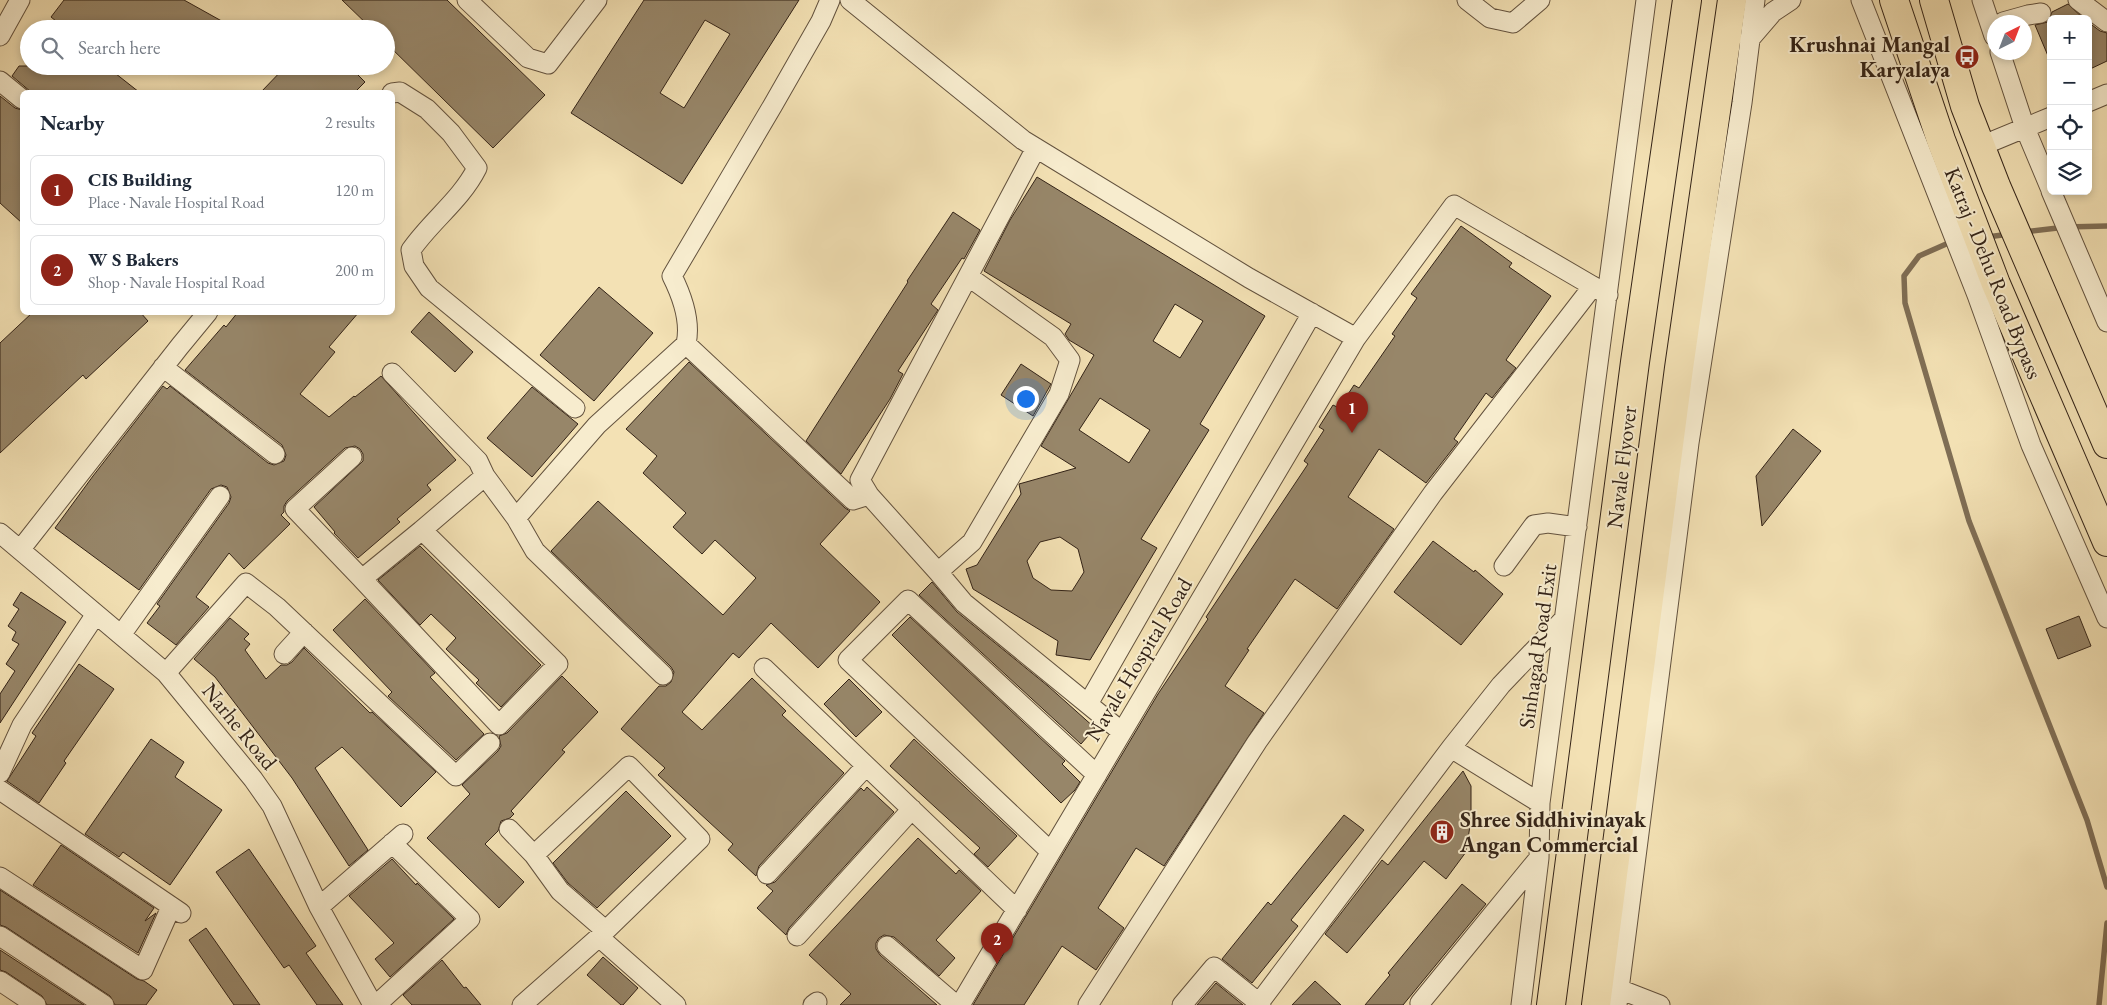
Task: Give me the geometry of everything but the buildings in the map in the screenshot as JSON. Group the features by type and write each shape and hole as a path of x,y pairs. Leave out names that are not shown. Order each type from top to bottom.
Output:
{"highway":[{"name":"Navale Flyover","path":"1551,1005 1562,934 1634,362 1687,0"},
{"name":"Navale Flyover","path":"1596,1005 1612,895 1679,368 1732,0"},
{"name":"Katraj - Dehu Road Bypass","path":"1894,0 1930,144 1986,290 2107,542"},
{"name":"Katraj - Dehu Road Bypass","path":"1934,0 1965,106 1996,186 2107,444"}],"street":[{"path":"0,36 20,0"},
{"path":"467,0 528,58 548,64 597,0"},
{"path":"516,518 597,425 686,344 688,334 680,294 672,276 778,97 821,21 830,0"},
{"path":"850,0 1023,140 1248,278 1356,338"},
{"path":"1467,0 1490,18 1513,23 1540,0"},
{"name":"Sinhagad Road Exit","path":"1521,1005 1539,858 1540,802 1577,527 1600,290 1646,0"},
{"path":"1660,1005 1618,997 1689,443 1742,102 1748,41 1755,0"},
{"path":"1748,41 1774,12 1791,0"},
{"path":"1861,0 1930,144"},
{"path":"1982,0 1990,15"},
{"path":"2078,0 2107,22"},
{"path":"2028,15 2040,13"},
{"path":"2003,60 2025,128 2047,180"},
{"path":"0,81 20,97"},
{"path":"395,93 400,92 427,109 451,133 477,168 469,184 421,236 411,250 414,266 429,288 575,408"},
{"path":"2092,100 2107,94"},
{"path":"1981,146 2047,119"},
{"path":"1036,148 860,480 869,495 964,603 1122,732"},
{"path":"2053,195 2107,322"},
{"name":"Navale Hospital Road","path":"960,1005 1356,338 1454,205 1600,290"},
{"path":"938,572 972,542 1059,394 1070,360 1053,337 969,277"},
{"path":"1088,1005 1262,734 1432,493 1600,290"},
{"path":"1986,290 2031,444 2107,618"},
{"path":"1088,704 1312,313"},
{"path":"20,550 206,315"},
{"path":"686,344 853,500 869,495"},
{"path":"163,367 275,454"},
{"path":"392,373 478,461 485,476 516,518 535,551 662,675"},
{"path":"352,457 295,509 499,725 558,664 422,530"},
{"path":"362,579 485,476"},
{"path":"121,635 220,496"},
{"path":"1504,566 1534,525 1548,523 1577,527"},
{"name":"Narhe Road","path":"0,533 166,672 253,779 272,806 319,908 375,1005"},
{"path":"166,672 246,583 277,607 456,776 490,743"},
{"path":"1051,852 848,660 908,600 1097,775"},
{"path":"0,773 22,725 96,614"},
{"path":"1182,1005 1214,967 1260,1004 1451,748 1501,685 1564,619"},
{"path":"284,654 304,632"},
{"path":"764,668 1016,910"},
{"path":"1451,748 1540,802"},
{"path":"522,1005 602,934 700,839 629,766 534,855"},
{"path":"767,874 866,766"},
{"path":"0,790 176,911 143,970 0,877"},
{"path":"797,936 912,809"},
{"path":"509,829 534,855 560,891 676,1005"},
{"path":"319,908 397,839 470,919 375,1005"},
{"path":"1421,1005 1420,1003 1539,858"},
{"path":"0,936 104,1005"},
{"path":"887,946 956,1005"},
{"path":"0,981 36,1005"}],"waterway":[{"path":"2024,232 2066,227 2107,226"},
{"path":"1987,237 2010,234"},
{"path":"1953,241 1919,256 1904,276 1905,303 1969,521 2087,820 2107,887"},
{"path":"2099,1005 2107,923"}],"place":[{"name":"Krushnai Mangal Karyalaya","path":"1967,57"},
{"name":"CIS Building","path":"1352,433"},
{"name":"Shree Siddhivinayak Angan Commercial","path":"1442,832"},
{"name":"W S Bakers","path":"997,964"}]}
